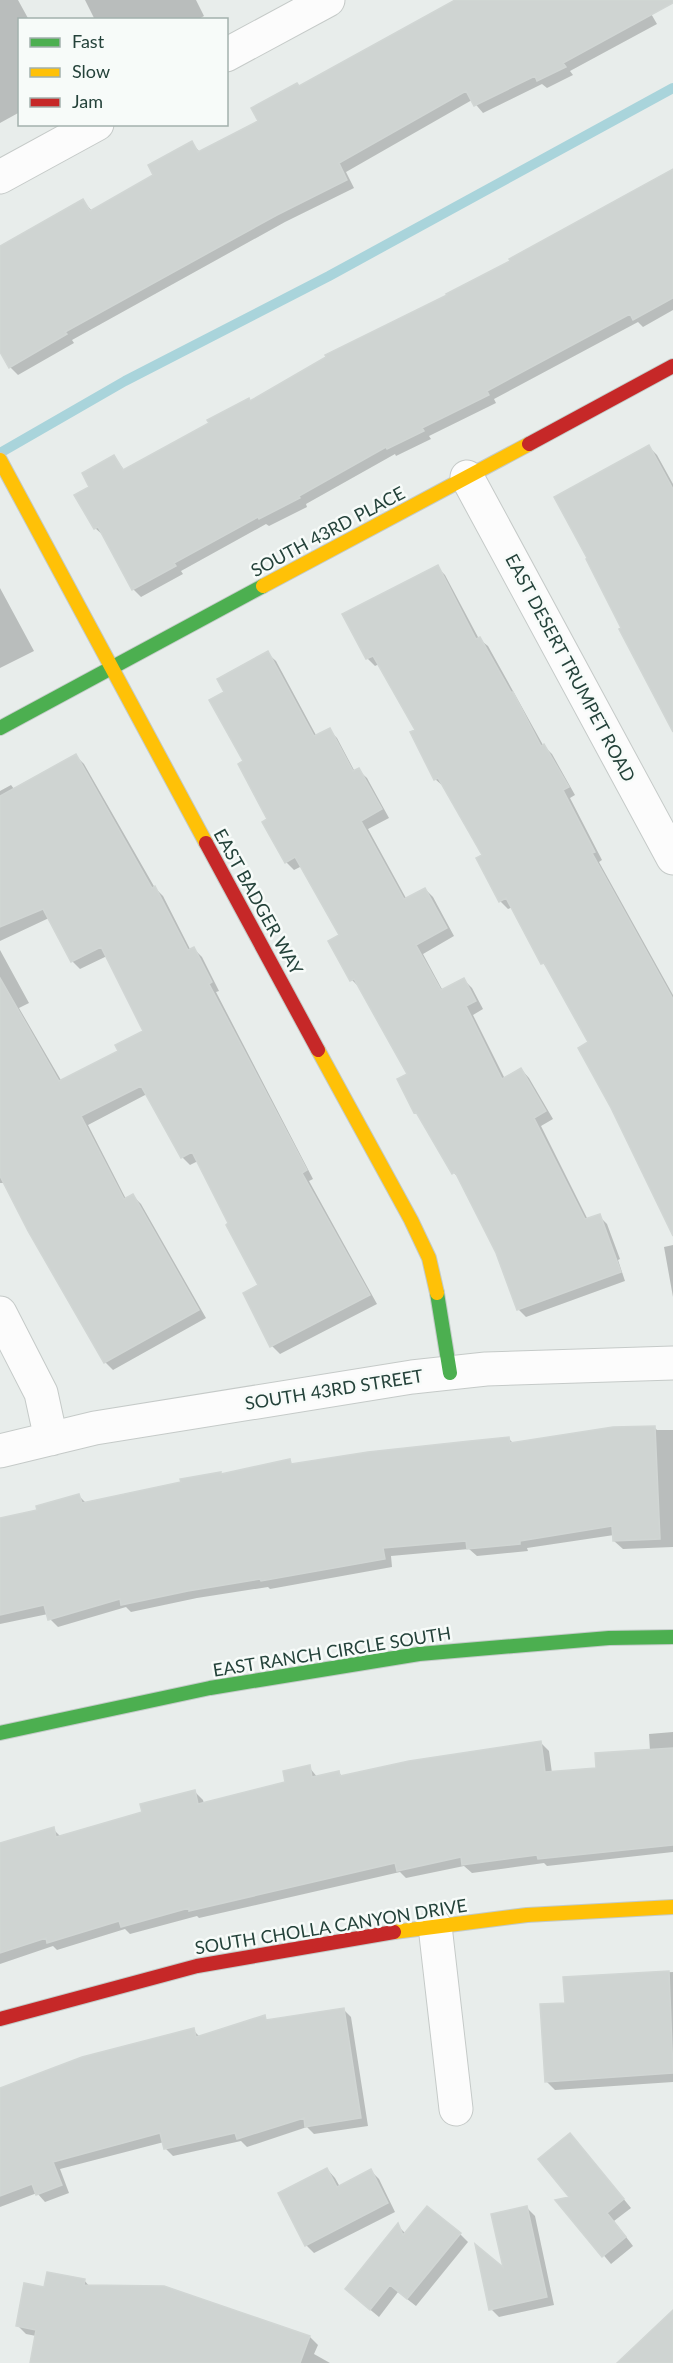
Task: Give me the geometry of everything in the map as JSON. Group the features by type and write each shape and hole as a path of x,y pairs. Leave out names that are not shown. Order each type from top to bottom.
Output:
{"street":[{"path":"228,53 279,12 328,0"},
{"path":"0,177 93,126"},
{"name":"SOUTH 43RD PLACE","path":"0,728 673,366"},
{"name":"EAST BADGER WAY","path":"0,460 411,1220 429,1258 437,1290 450,1373"},
{"name":"EAST DESERT TRUMPET ROAD","path":"467,477 673,858"},
{"path":"0,1313 41,1393 51,1439"},
{"name":"SOUTH 43RD STREET","path":"0,1451 119,1425 400,1379 486,1369 673,1363"},
{"name":"EAST RANCH CIRCLE SOUTH","path":"0,1733 210,1688 419,1654 609,1638 673,1637"},
{"name":"SOUTH CHOLLA CANYON DRIVE","path":"0,2019 197,1966 334,1941 527,1915 673,1907"},
{"path":"435,1926 456,2109"}],"building":[{"path":"455,0 673,0 673,3 563,63 566,67 537,81 535,76 474,106 466,91 339,163 347,180 277,215 65,332 67,334 9,368 0,352 0,246 83,199 90,211 153,175 148,165 192,141 198,152 258,121 251,108 297,83 299,86"},
{"path":"673,169 673,298 633,320 630,314 487,391 489,395 422,428 424,431 387,449 386,447 299,496 300,498 259,519 258,517 174,563 176,566 132,590 98,527 94,529 74,495 89,487 82,473 114,455 123,470 209,423 207,420 249,398 250,401 326,357 325,355 447,295"},
{"path":"649,445 673,489 673,732 619,629 621,628 587,558 554,497"},
{"path":"438,565 476,639 480,637 513,692 541,746 544,744 569,787 563,790 595,852 592,853 673,999 673,1236 611,1108 578,1048 588,1042 544,963 541,964 506,898 499,902 476,858 482,855 438,778 434,780 410,732 415,730 373,656 366,659 342,614"},
{"path":"268,651 314,736 330,728 353,771 359,768 382,809 361,821 404,899 425,888 447,928 416,945 441,990 464,978 476,1001 466,1006 502,1079 521,1068 546,1111 534,1118 585,1219 600,1214 621,1272 517,1310 496,1253 455,1172 452,1174 416,1112 414,1113 397,1079 407,1074 354,979 350,981 328,941 339,935 295,857 285,863 262,822 267,819 238,764 243,761 209,700 224,692 217,679"},
{"path":"76,754 152,888 155,886 188,950 194,947 212,982 209,984 307,1170 302,1173 370,1295 270,1347 243,1293 258,1285 226,1225 228,1223 192,1152 181,1158 141,1086 81,1116 124,1199 133,1194 199,1310 104,1363 28,1231 0,1176 0,978 59,1081 118,1051 115,1045 143,1031 101,947 71,962 43,909 0,927 0,796"},
{"path":"655,1426 660,1539 613,1541 612,1526 520,1541 520,1544 467,1549 466,1541 383,1548 385,1559 261,1581 260,1579 188,1591 121,1605 120,1599 48,1620 44,1605 0,1615 0,1518 37,1510 36,1506 79,1494 82,1503 181,1482 180,1479 221,1472 221,1474 290,1459 291,1464 368,1452 470,1441 509,1437 510,1443 613,1427"},
{"path":"541,1741 545,1772 596,1768 595,1753 673,1748 673,1845 538,1859 537,1855 462,1865 461,1857 397,1871 395,1863 189,1911 189,1908 121,1927 119,1921 47,1943 46,1938 0,1953 0,1843 54,1827 56,1837 142,1812 140,1804 195,1790 198,1804 285,1782 283,1771 310,1765 312,1777 339,1771 340,1776 409,1761"},
{"path":"669,1971 673,2073 545,2082 540,2004 565,2003 563,1977"},
{"path":"344,2008 361,2118 305,2127 304,2118 237,2139 235,2133 164,2149 160,2133 53,2162 62,2185 36,2195 32,2184 0,2196 0,2088 82,2057 194,2028 196,2037 265,2015 266,2020"},
{"path":"570,2133 624,2199 607,2213 626,2237 602,2257 555,2200 569,2197 538,2159"},
{"path":"327,2168 337,2187 371,2169 388,2203 305,2246 278,2193"},
{"path":"427,2206 461,2233 407,2299 390,2285 370,2310 345,2289 398,2223 403,2235"},
{"path":"527,2206 547,2297 489,2310 475,2244 503,2267 491,2214"},
{"path":"47,2272 85,2279 84,2285 164,2286 310,2336 300,2363 30,2363 36,2330 16,2326 24,2283 44,2287"},
{"path":"673,2310 673,2363 617,2363"}],"waterway":[{"path":"0,453 125,381 329,276 673,88"}],"traffic: fast":[{"path":"0,728 263,586"},
{"path":"437,1293 450,1373"},
{"path":"0,1733 210,1688 419,1654 609,1638 673,1637"}],"traffic: slow":[{"path":"263,586 529,444"},
{"path":"0,460 206,843"},
{"path":"318,1050 411,1220 429,1258 437,1293"},
{"path":"394,1932 527,1915 673,1907"}],"traffic: jam":[{"path":"529,444 673,366"},
{"path":"206,843 318,1050"},
{"path":"0,2019 197,1966 394,1932"}]}
